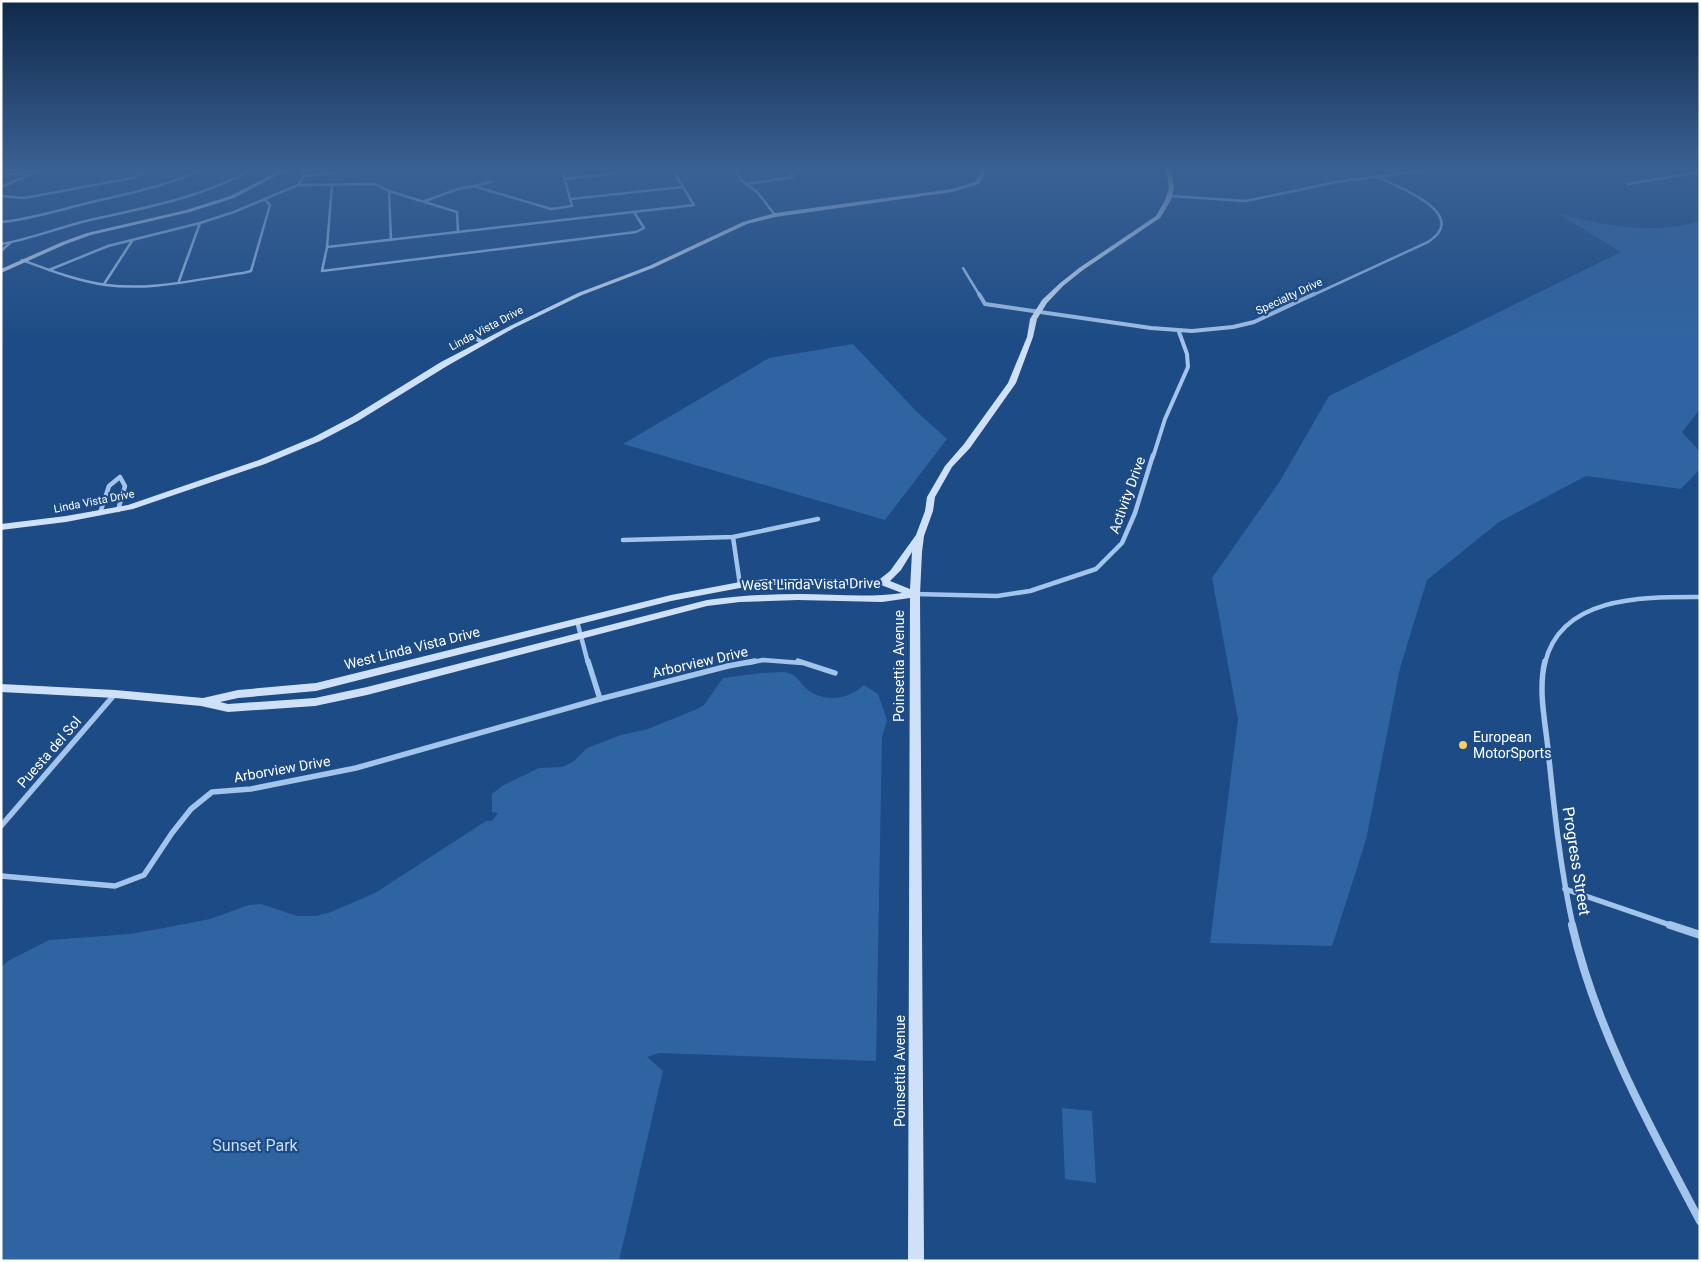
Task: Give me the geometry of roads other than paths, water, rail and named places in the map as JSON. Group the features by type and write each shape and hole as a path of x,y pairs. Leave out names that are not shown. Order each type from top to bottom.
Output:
{"main road":[{"path":"1,271 22,260 89,234 115,228"},
{"name":"Linda Vista Drive","path":"1,527 118,510 262,462 317,439 356,419 482,342 580,294 651,267 734,228"},
{"name":"Poinsettia Avenue","path":"916,1261 915,594 920,536 929,510 931,497 949,466 967,446 1012,382 1030,337 1030,331 1035,318 1044,303 1070,277 1142,228"},
{"path":"882,582 892,577 910,545 920,536"},
{"name":"West Linda Vista Drive","path":"201,702 238,694 324,685 671,598 740,585 775,582 882,582 915,594"},
{"name":"West Linda Vista Drive","path":"1,688 115,694 201,702 228,708 315,702 367,691 707,603 740,599 798,597 882,599 915,594"}],"street":[{"path":"1,244 11,243 62,228"},
{"path":"49,270 108,246 180,228"},
{"path":"179,281 198,228"},
{"path":"22,260 49,270 104,284 130,286 179,281 251,271 263,228"},
{"path":"329,228 322,271 636,232 644,228"},
{"path":"391,228 391,240"},
{"path":"458,228 458,232"},
{"path":"327,248 494,228"},
{"name":"Specialty Drive","path":"963,268 985,304 1180,332 1221,330 1254,322 1428,242 1439,235 1442,228"},
{"path":"104,284 132,240"},
{"path":"1,251 11,243"},
{"name":"Activity Drive","path":"915,594 997,596 1030,591 1096,569 1111,556 1122,543 1135,513 1165,419 1188,367 1187,354 1180,332"},
{"path":"472,336 482,342"},
{"path":"100,514 108,486 120,477 125,486 118,504 118,510"},
{"path":"623,540 732,537 818,519"},
{"path":"732,537 740,585"},
{"name":"Progress Street","path":"1700,597 1626,599 1599,607 1573,620 1557,638 1546,658 1543,694 1556,830 1565,889 1580,954 1613,1048 1700,1221"},
{"path":"577,621 580,637 600,699"},
{"name":"Arborview Drive","path":"1,876 115,886 144,875 191,809 212,792 251,789 356,768 600,699 728,666 763,660 797,661 835,673"},
{"name":"Puesta del Sol","path":"1,826 115,694"},
{"path":"1565,889 1700,935"}],"place":[{"name":"European MotorSports","path":"1463,745"}],"park label":[{"name":"Sunset Park","path":"255,1145"}]}
